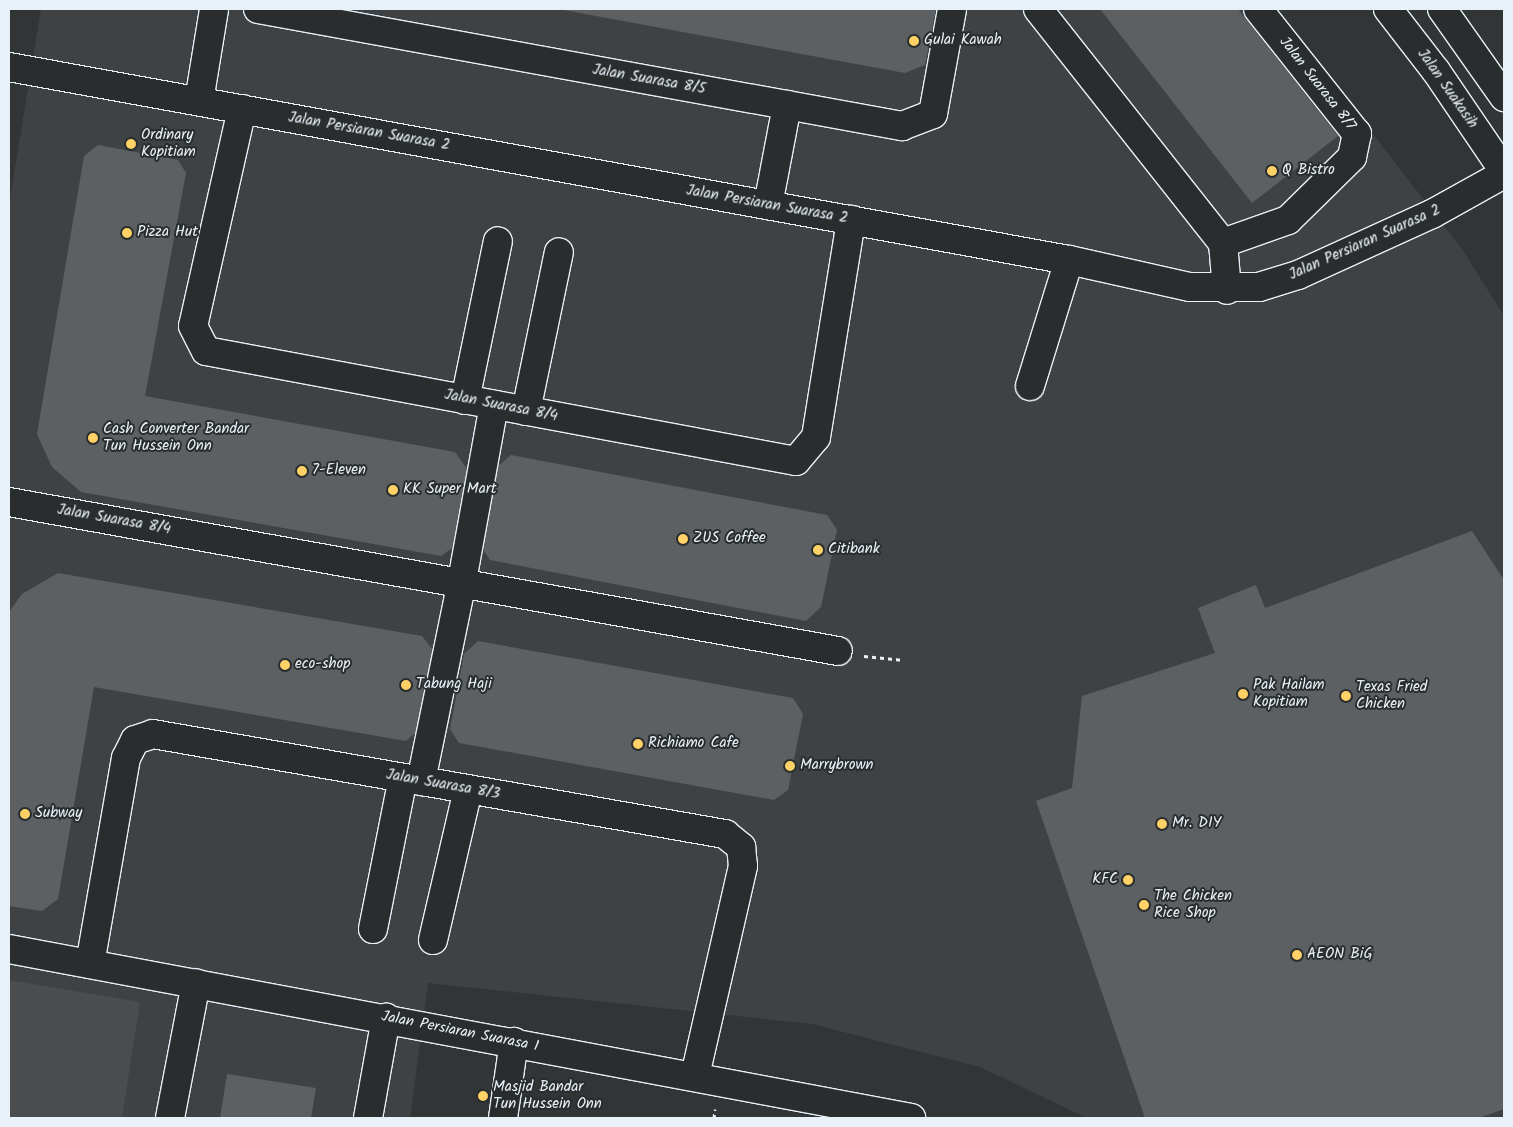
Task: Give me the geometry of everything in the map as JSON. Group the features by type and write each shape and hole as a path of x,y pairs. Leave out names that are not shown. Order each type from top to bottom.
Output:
{"street":[{"path":"199,101 214,9"},
{"name":"Jalan Suarasa 8/5","path":"258,9 902,126 933,114 952,9"},
{"path":"1038,9 1223,243 1227,290"},
{"name":"Jalan Suarasa 8/7","path":"1223,243 1288,220 1352,157 1357,134 1258,9"},
{"name":"Jalan Suakasih","path":"1388,9 1436,70 1504,173"},
{"path":"1442,9 1504,97"},
{"name":"Jalan Persiaran Suarasa 2","path":"9,67 1069,260 1190,287 1227,290 1259,287 1298,275 1432,214 1504,173"},
{"path":"768,205 787,105"},
{"name":"Jalan Suarasa 8/4","path":"242,109 193,326 206,351 796,462 816,437 851,220"},
{"path":"465,400 498,241"},
{"path":"526,411 559,252"},
{"path":"1030,386 1069,260"},
{"path":"373,930 462,581 494,405"},
{"name":"Jalan Suarasa 8/4","path":"9,502 462,581 850,653"},
{"name":"Jalan Suarasa 8/3","path":"90,964 126,758 135,740 153,734 725,834 741,847 743,866 695,1076"},
{"path":"433,940 468,789"},
{"name":"Jalan Persiaran Suarasa 1","path":"9,949 695,1076 863,1114 911,1118"},
{"path":"170,1118 196,983"},
{"path":"368,1118 386,1018"},
{"path":"503,1118 514,1042"}],"path":[{"path":"850,653 904,660"}],"shaded area":[{"path":"41,9 1276,9 1462,249 1504,316 1504,1118 1087,1118 980,1067 812,1024 428,983 410,1118 114,1118 9,988 9,204"},
{"path":"9,980 140,1002 122,1118 9,1118"}],"building":[{"path":"558,9 936,9 925,65 905,73"},
{"path":"1100,9 1238,9 1338,136 1252,203"},
{"path":"98,145 178,160 186,173 145,396 455,452 467,469 455,546 441,556 81,492 52,467 37,434 84,156"},
{"path":"511,455 827,515 837,530 821,607 806,621 490,560 481,546 496,468"},
{"name":"AEON BiG","path":"1472,531 1504,580 1504,1109 1479,1118 1145,1118 1036,801 1072,788 1082,696 1215,653 1198,608 1256,585 1265,608"},
{"path":"58,573 422,636 433,650 419,730 406,741 94,687 58,899 42,911 9,906 9,612 22,594"},
{"path":"478,641 793,698 803,714 788,790 774,800 459,743 450,729 464,654"},
{"path":"227,1074 316,1088 311,1118 220,1118"}],"place":[{"name":"Gulai Kawah","path":"914,41"},
{"name":"Ordinary Kopitiam","path":"131,144"},
{"name":"Q Bistro","path":"1272,171"},
{"name":"Pizza Hut","path":"127,233"},
{"name":"Cash Converter Bandar Tun Hussein Onn","path":"93,438"},
{"name":"7-Eleven","path":"302,471"},
{"name":"KK Super Mart","path":"393,490"},
{"name":"ZUS Coffee","path":"683,539"},
{"name":"Citibank","path":"818,550"},
{"name":"eco-shop","path":"285,665"},
{"name":"Tabung Haji","path":"406,685"},
{"name":"Pak Hailam Kopitiam","path":"1243,694"},
{"name":"Texas Fried Chicken","path":"1346,696"},
{"name":"Richiamo Cafe","path":"638,744"},
{"name":"Marrybrown","path":"790,766"},
{"name":"Subway","path":"25,814"},
{"name":"Mr. DIY","path":"1162,824"},
{"name":"KFC","path":"1128,880"},
{"name":"The Chicken Rice Shop","path":"1144,905"},
{"name":"AEON BiG","path":"1297,955"},
{"name":"Masjid Bandar Tun Hussein Onn","path":"483,1096"}]}
